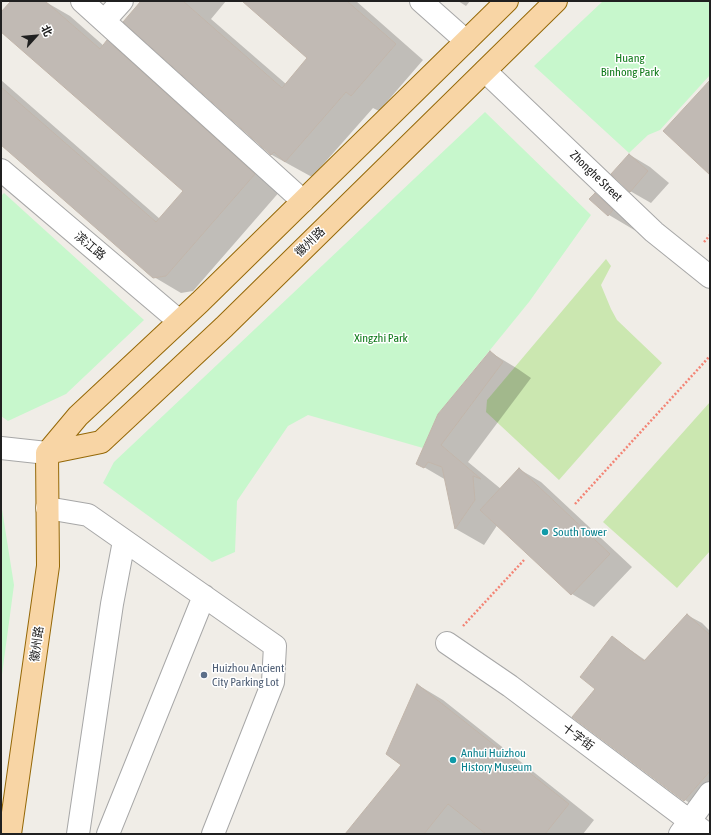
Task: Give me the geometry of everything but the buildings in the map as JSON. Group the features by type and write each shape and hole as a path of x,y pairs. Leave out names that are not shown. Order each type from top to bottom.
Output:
{"main road":[{"path":"47,454 78,416 179,321 507,1"},
{"name":"徽州路","path":"10,834 48,566 47,454 101,442 229,321 556,1"}],"street":[{"path":"82,1 303,200"},
{"path":"104,21 122,1"},
{"path":"421,1 466,41"},
{"name":"Zhonghe Street","path":"485,70 654,232 710,277"},
{"name":"滨江路","path":"1,170 179,321"},
{"path":"1,448 47,454"},
{"path":"47,508 88,515 274,646 273,682 213,834"},
{"path":"78,834 112,604 124,541"},
{"path":"108,834 204,596"},
{"name":"十字街","path":"447,643 510,686 685,827 707,834"},
{"path":"685,827 710,793"}],"path":[{"path":"575,504 710,356"},
{"path":"447,643 524,560"}],"green space":[{"name":"Huang Binhong Park","path":"603,1 710,1 710,75 660,130 648,135 629,153 534,66"},
{"name":"Xingzhi Park","path":"485,112 591,215 529,302 438,414 423,448 308,415 288,426 237,501 235,552 212,562 103,483 114,462"},
{"path":"4,193 144,320 66,394 8,421 1,416 1,196"},
{"path":"606,259 611,266 601,285 611,309 617,320 662,363 559,480 486,412 487,400"},
{"path":"710,402 710,551 677,588 603,522"},
{"path":"1,503 14,585 1,682"}],"place":[{"name":"South Tower","path":"545,532"},
{"name":"Huizhou Ancient City Parking Lot","path":"204,675"},
{"name":"Anhui Huizhou History Museum","path":"453,760"}]}
